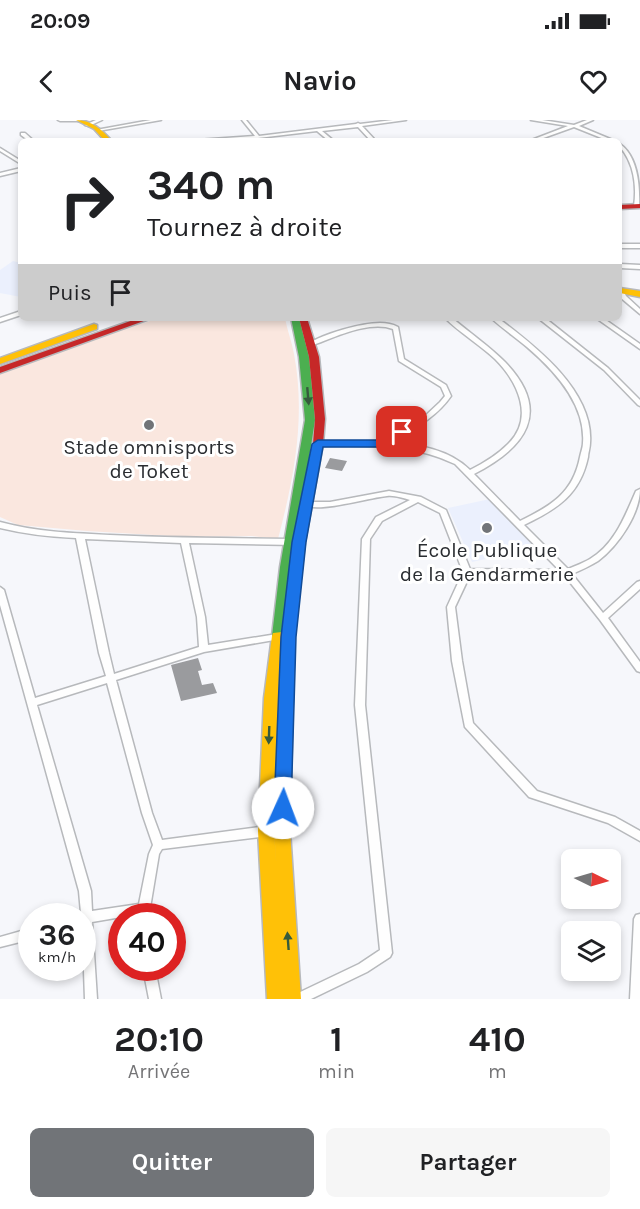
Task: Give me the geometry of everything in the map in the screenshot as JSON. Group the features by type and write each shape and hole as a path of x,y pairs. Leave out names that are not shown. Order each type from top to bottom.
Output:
{"street":[{"path":"60,120 92,127 159,120"},
{"path":"244,120 258,137"},
{"path":"354,120 371,138"},
{"path":"251,138 404,120"},
{"path":"536,120 575,126 605,138"},
{"path":"540,138 591,120"},
{"path":"92,127 106,138"},
{"path":"318,130 328,138"},
{"path":"23,134 28,138"},
{"path":"622,147 637,181 630,207"},
{"path":"1,151 18,161"},
{"path":"0,175 18,170"},
{"path":"622,246 640,246"},
{"path":"622,266 640,267"},
{"path":"622,290 640,292"},
{"path":"622,297 640,312"},
{"path":"0,320 18,314"},
{"path":"0,361 112,321"},
{"path":"0,370 139,321"},
{"path":"276,999 266,831 270,698 277,637 313,444 304,357 296,321"},
{"path":"292,999 282,830 288,637 294,542 305,504 319,392 311,344 304,321"},
{"path":"451,321 511,373 525,399 526,419 518,441 506,453 471,472"},
{"path":"498,321 550,363 565,382 581,409 586,433 585,456 571,489 549,509 520,524"},
{"path":"545,321 606,369 640,404"},
{"path":"603,321 640,347"},
{"path":"311,344 347,331 377,325 392,326 396,328 401,360 444,386 448,396 443,404 384,443"},
{"path":"313,444 384,443 443,453 471,472 567,573 640,669"},
{"path":"467,572 567,573 594,560 609,547 622,530 640,491"},
{"path":"305,504 330,504 389,493 418,499 443,512 467,572 451,607 457,662 468,724 533,794 611,820 640,836"},
{"path":"298,999 363,968 386,953 360,705 366,539 379,519 418,499"},
{"path":"0,525 20,531 80,536 185,542 252,539 294,542"},
{"path":"80,536 104,653 147,813 158,845 154,854 146,903"},
{"path":"185,542 201,617 204,649"},
{"path":"603,618 640,584"},
{"path":"0,590 85,891 85,903"},
{"path":"32,702 204,649 277,637"},
{"path":"270,698 286,698"},
{"path":"158,845 282,830"},
{"path":"636,999 640,919"},
{"path":"0,942 18,937"},
{"path":"89,981 91,999"},
{"path":"152,981 155,999"}],"shaded area":[{"path":"13,261 18,262 18,296 0,293 0,270"},
{"name":"Stade omnisports de Toket","path":"150,321 286,321 293,350 299,401 293,470 278,539 252,536 187,537 87,531 18,525 0,517 0,372 97,337"},
{"name":"École Publique de la Gendarmerie","path":"490,499 535,548 472,562 448,508"}],"building":[{"path":"330,458 347,461 342,471 325,468"},
{"path":"198,658 202,670 198,671 202,685 213,683 217,693 181,701 171,665"}],"traffic: fast":[{"path":"278,636 286,567 310,420 304,357 296,321"}],"traffic: slow":[{"path":"79,120 96,128 106,138"},
{"path":"622,291 640,294"},
{"path":"0,361 94,327"},
{"path":"291,608 288,637 282,830 292,999"},
{"path":"276,999 266,831 271,698 278,636"}],"traffic: jam":[{"path":"622,207 640,206"},
{"path":"0,370 139,321"},
{"path":"291,608 299,542 318,444 320,419 314,357 304,321"}],"place":[{"name":"Stade omnisports de Toket","path":"149,425"},
{"name":"École Publique de la Gendarmerie","path":"487,528"}],"route":[{"path":"283,808 288,637 299,542 318,444 384,443 402,432"}]}
